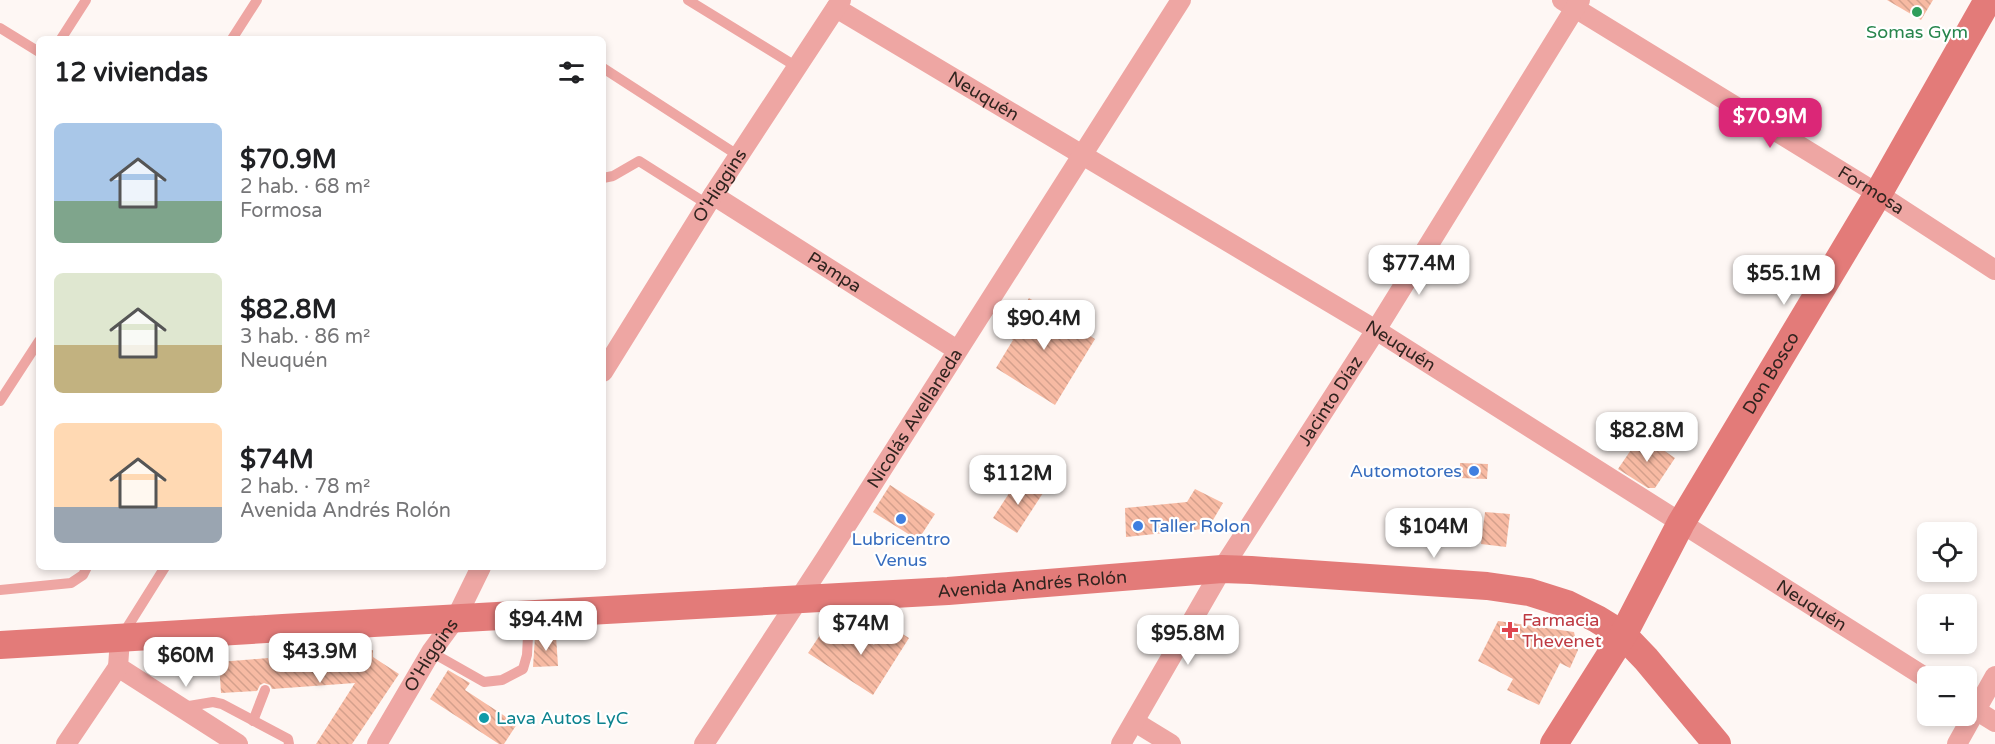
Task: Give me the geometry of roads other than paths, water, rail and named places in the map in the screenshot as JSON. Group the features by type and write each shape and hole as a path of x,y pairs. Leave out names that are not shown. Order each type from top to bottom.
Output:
{"main road":[{"name":"Don Bosco","path":"1554,744 1623,634 1681,523 1878,194 1988,0"},
{"name":"Avenida Andrés Rolón","path":"0,645 948,591 1222,569 1487,586 1529,592 1567,604 1623,634 1717,744"}],"street":[{"name":"Nicolás Avellaneda","path":"704,744 1181,0"},
{"name":"Formosa","path":"1573,3 1995,270"},
{"name":"Jacinto Díaz","path":"1121,744 1222,569 1376,330 1573,3"},
{"name":"O'Higgins","path":"606,367 710,200 839,4"},
{"name":"Neuquén","path":"839,4 1082,154 1376,330 1917,673"},
{"name":"Pampa","path":"710,200 957,350"},
{"name":"O'Higgins","path":"377,744 431,652 456,618 480,570"},
{"path":"66,744 118,667 120,639"},
{"path":"118,667 238,744"},
{"path":"1977,699 1995,676"},
{"path":"1977,711 1995,723"},
{"path":"1135,722 1171,744"},
{"path":"1957,744 1964,726"}],"lane":[{"path":"63,36 86,0"},
{"path":"234,36 257,0"},
{"path":"688,0 797,67"},
{"path":"0,28 36,50"},
{"path":"606,70 739,156"},
{"path":"606,177 613,176 639,161 710,200"},
{"path":"0,402 36,346"},
{"path":"0,590 71,583 85,570"},
{"path":"120,639 163,570"},
{"path":"431,652 484,682 502,680 524,669 530,614"},
{"path":"275,658 283,628"},
{"path":"253,721 266,690"},
{"path":"181,707 213,702 222,704 288,739 289,744"}],"place":[{"name":"Somas Gym","path":"1917,12"},
{"name":"Automotores","path":"1474,471"},
{"name":"Lubricentro Venus","path":"901,519"},
{"name":"Taller Rolon","path":"1138,526"},
{"name":"Farmacia Thevenet","path":"1510,630"},
{"name":"Lava Autos LyC","path":"484,718"}]}
